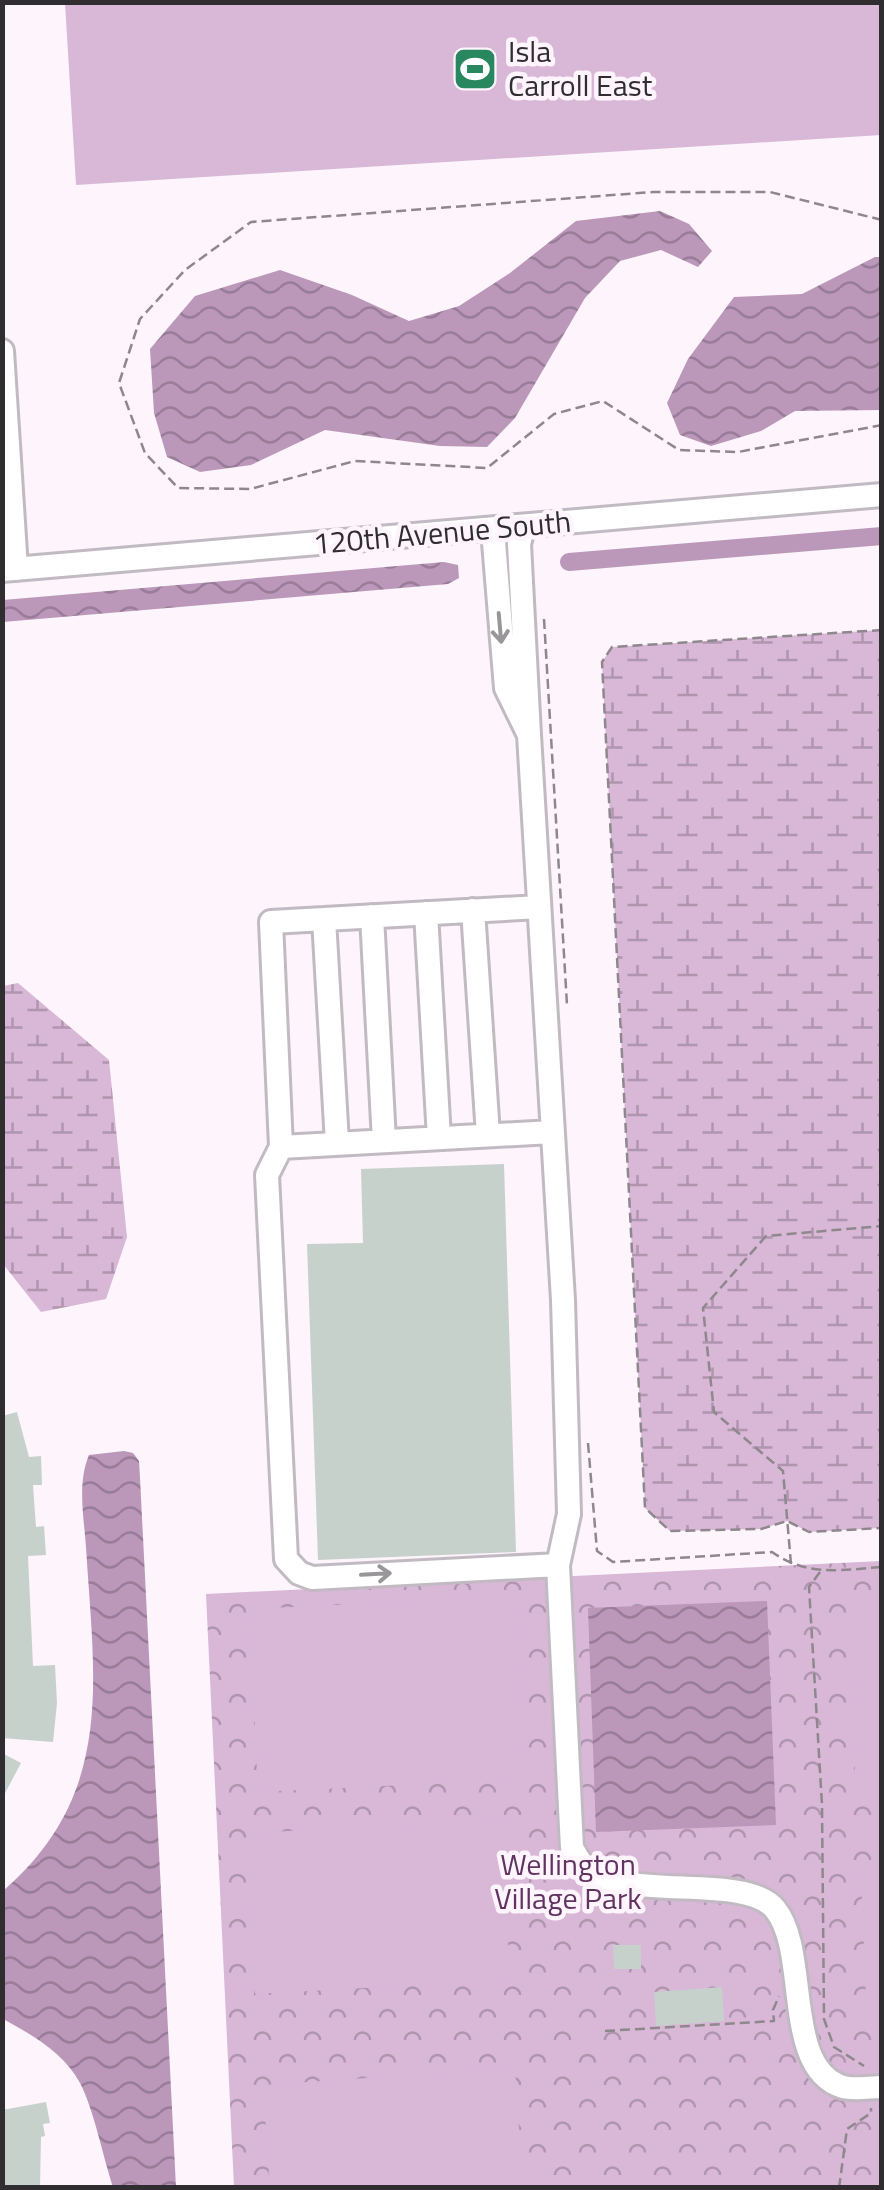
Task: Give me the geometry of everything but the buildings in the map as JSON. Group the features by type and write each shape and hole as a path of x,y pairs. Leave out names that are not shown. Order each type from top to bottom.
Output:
{"street":[{"path":"3,356 9,570"},
{"name":"120th Avenue South","path":"9,570 882,495"},
{"path":"523,528 519,544 563,1300 569,1514 558,1565 572,1848 585,1868 616,1882 750,1895 774,1906 787,1930 809,2055 826,2077 844,2087 876,2087"},
{"path":"493,530 506,688 529,735"},
{"path":"538,907 271,922 281,1146 267,1175 286,1559 299,1574 312,1578 558,1565"},
{"path":"473,910 488,1136"},
{"path":"426,913 439,1138"},
{"path":"372,916 384,1141"},
{"path":"324,919 337,1144"},
{"path":"281,1146 552,1132"}],"path":[{"path":"882,220 770,192 653,192 251,222 185,270 140,319 119,383 144,454 178,488 250,489 355,461 487,468 554,414 604,401 679,450 738,452 882,425"},
{"path":"544,622 567,1009"},
{"path":"882,630 612,647 602,662 645,1508 670,1531 762,1530 787,1521 809,1532 882,1528"},
{"path":"791,1565 783,1470 714,1412 704,1308 766,1236 882,1226"},
{"path":"588,1444 597,1552 613,1562 772,1552 791,1565 820,1571 882,1567"},
{"path":"820,1571 809,1588 822,1804 824,2019 834,2046 863,2063 876,2087 871,2113 847,2129 839,2188"},
{"path":"605,2030 774,2021 776,1998 825,1987"}],"green space":[{"name":"Isla Carroll East","path":"65,3 881,3 881,135 76,185"},
{"path":"881,630 881,1528 809,1532 787,1521 761,1529 670,1531 645,1508 602,662 612,647"},
{"path":"18,983 109,1060 127,1237 106,1299 41,1312 3,1264 3,986"},
{"name":"Wellington Village Park","path":"881,1561 881,2187 234,2187 206,1594"},
{"path":"520,1596 529,1779 258,1792 249,1609"},
{"path":"881,1620 881,1773 855,1774 848,1622"},
{"path":"501,1820 510,1980 255,1994 247,1833"},
{"path":"881,1872 881,2025 867,2025 861,1873"},
{"path":"515,2068 523,2187 270,2187 263,2085"}],"water":[{"path":"660,211 689,224 712,251 698,267 661,250 620,261 585,298 515,418 487,447 440,446 325,430 251,465 200,472 167,457 154,413 150,349 195,296 280,270 352,295 409,321 459,306 510,273 576,221"},
{"path":"882,257 881,410 795,411 761,431 711,446 680,435 667,403 688,359 734,297 802,294"},
{"path":"444,562 458,565 459,578 448,584 3,622 3,600"},
{"path":"133,1453 139,1461 176,2187 113,2187 90,2106 73,2072 46,2045 3,2019 3,1891 39,1854 65,1815 81,1774 90,1732 93,1688 82,1501 85,1466 89,1455"},
{"path":"767,1601 776,1825 596,1832 588,1608"}],"waterway":[{"path":"569,562 882,536"}],"place":[{"name":"Isla Carroll East","path":"475,69"}]}
